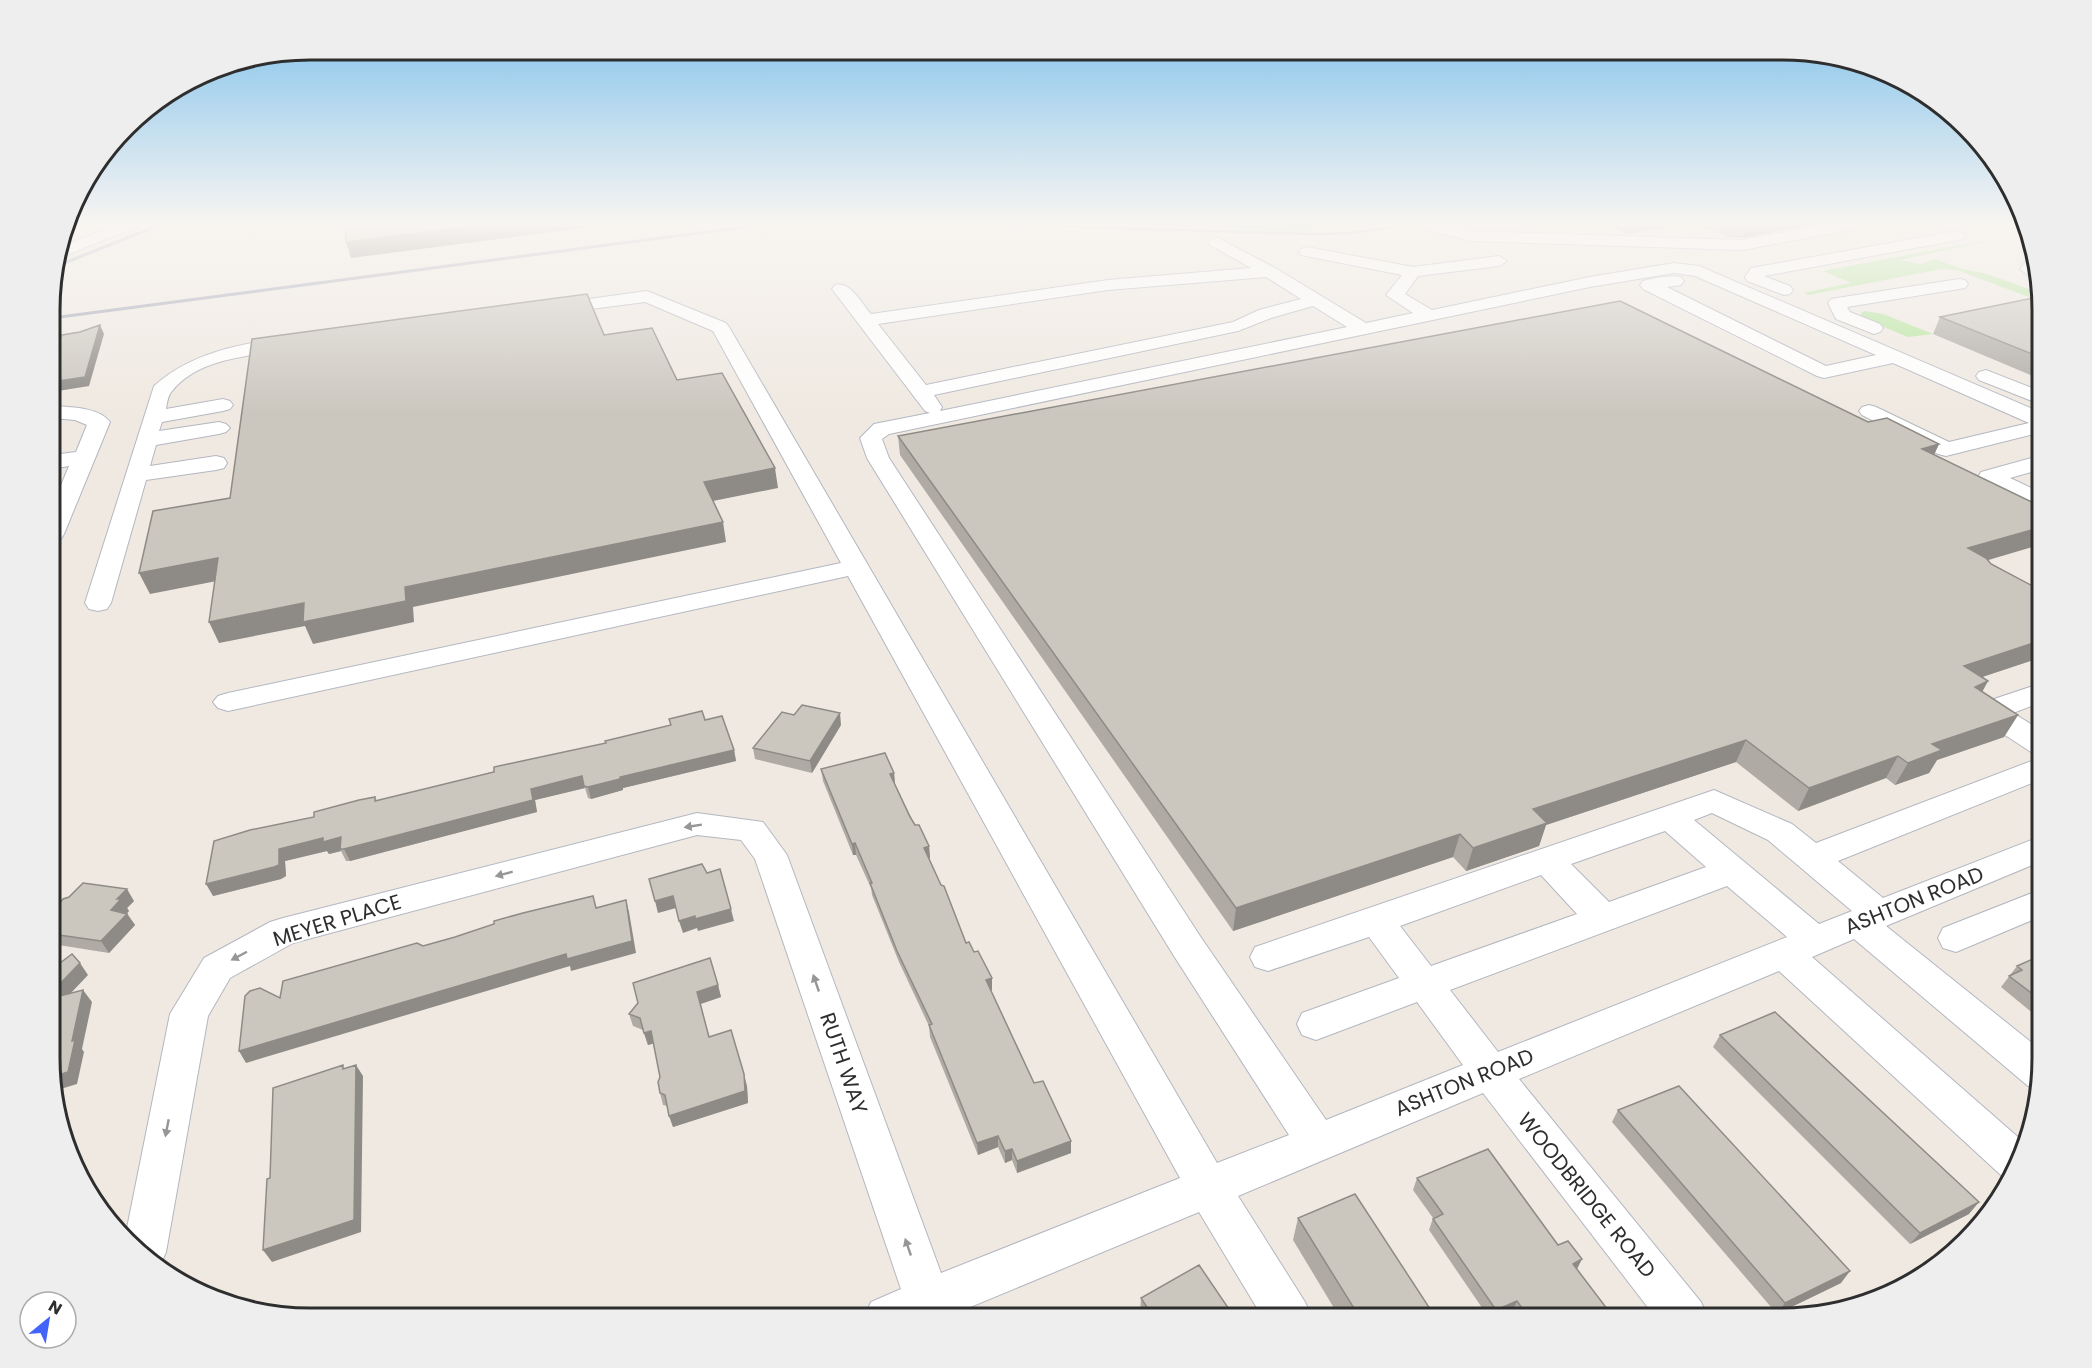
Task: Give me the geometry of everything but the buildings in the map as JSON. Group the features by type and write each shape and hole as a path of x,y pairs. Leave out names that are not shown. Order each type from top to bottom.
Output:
{"street":[{"path":"866,320 1102,286"},
{"path":"1292,286 1362,328"},
{"path":"1402,286 1395,295 1428,315"},
{"path":"930,404 1362,328 1571,286"},
{"path":"1651,286 1824,372 1900,349"},
{"path":"1736,286 1900,349"},
{"path":"1774,286 1802,298"},
{"path":"1842,315 1837,303 1947,286"},
{"path":"841,289 930,404"},
{"path":"531,312 647,296 720,327 1208,1187 1283,1308"},
{"path":"1315,300 1265,314 1238,326 930,404 882,429 871,438 878,458 1187,946 1317,1142"},
{"path":"1822,306 2032,419"},
{"path":"98,603 161,390 172,378 191,367 246,350 310,340"},
{"path":"1968,368 2032,395"},
{"path":"149,428 223,405"},
{"path":"1869,411 1946,449 2032,427"},
{"path":"60,413 78,414 99,422 60,515"},
{"path":"149,428 219,428"},
{"path":"60,461 84,457"},
{"path":"136,475 216,463"},
{"path":"2032,465 1989,477 2032,497"},
{"path":"228,702 856,567"},
{"path":"2032,696 1989,711 2032,739"},
{"path":"1812,858 2032,772"},
{"path":"1268,957 1714,801 1780,832 1812,858 1868,918 2032,1065"},
{"path":"1670,817 1732,871 1799,946 2012,1157"},
{"name":"MEYER PLACE","path":"145,1246 189,1014 217,968 283,932 698,824 751,830"},
{"name":"RUTH WAY","path":"751,830 770,855 928,1302"},
{"name":"ASHTON ROAD","path":"913,1308 2032,852"},
{"path":"1547,860 1603,919"},
{"path":"1316,1024 1732,871"},
{"path":"1956,938 2032,906"},
{"name":"WOODBRIDGE ROAD","path":"1376,921 1489,1072 1678,1308"}],"green space":[{"path":"1838,286 1855,286 1808,295 1804,293"},
{"path":"1999,286 2020,286 2031,290 2031,298"},
{"path":"1865,311 1883,314 1933,334 1908,337 1862,318 1861,313"}],"railway":[{"path":"60,317 297,286"}]}
